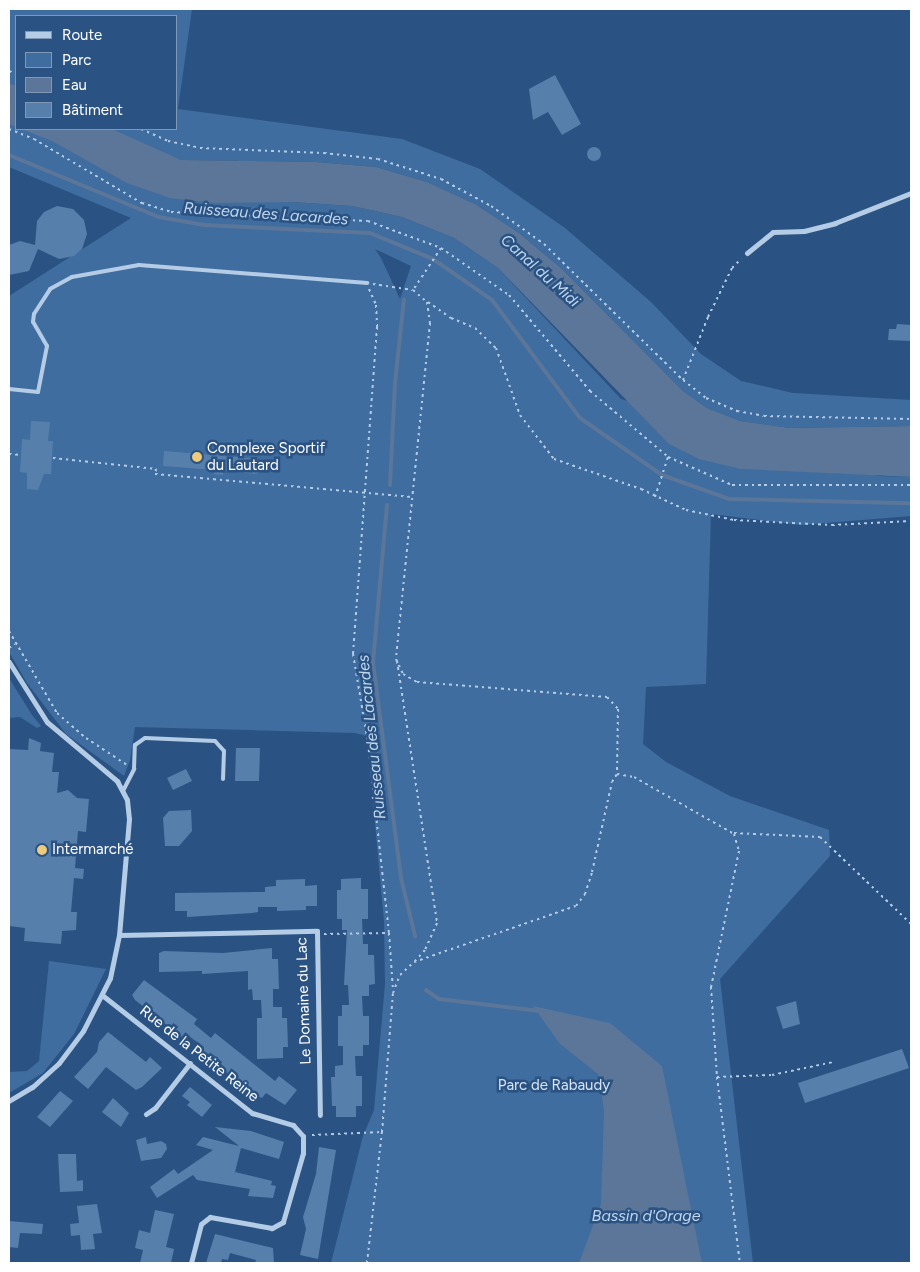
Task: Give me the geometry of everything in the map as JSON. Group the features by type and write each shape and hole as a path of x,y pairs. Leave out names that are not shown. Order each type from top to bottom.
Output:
{"street":[{"path":"747,253 773,232 804,231 835,223 911,193"},
{"path":"9,662 47,722 109,773 124,791 129,819 115,962 102,994 83,1031 59,1063 32,1087 9,1101"},
{"name":"Le Domaine du Lac","path":"119,935 317,931 320,1116"},
{"name":"Rue de la Petite Reine","path":"102,994 252,1113 293,1125 303,1136"},
{"path":"146,1114 155,1108 190,1063"},
{"path":"191,1263 201,1224 210,1217 272,1228 283,1222 303,1153 303,1136"}],"lane":[{"path":"9,389 38,392 47,346 33,322 34,314 50,289 72,277 139,265 367,283"},
{"path":"124,791 134,769 135,745 141,739 211,740 221,744 224,751 223,779"}],"path":[{"path":"9,129 34,139 142,203 172,212 368,221 441,248 509,295 590,391 668,457 732,485 911,484"},
{"path":"143,130 168,141 200,148 324,153 378,159 441,179 511,219 544,244 683,380 713,402 751,414 801,419 911,419"},
{"path":"413,290 441,248"},
{"path":"683,380 732,268 747,253"},
{"path":"367,283 413,290 451,318 475,328 496,348 520,415 554,459 686,510 734,520 832,525 911,521"},
{"path":"367,283 376,305 377,327 353,654 368,743 389,933 393,993 382,1132 367,1263"},
{"path":"393,993 400,975 425,950 437,923 396,659 430,323 427,302"},
{"path":"9,454 22,455"},
{"path":"655,497 668,457"},
{"path":"53,458 156,469 155,474 412,497"},
{"path":"9,630 57,713 86,738 134,769"},
{"path":"9,648 16,644"},
{"path":"396,659 403,674 417,682 607,697 618,710 618,774 612,782 592,872 585,894 576,906 414,962"},
{"path":"618,774 634,777 734,834 820,837 911,924"},
{"path":"734,834 739,851 711,986 717,1077 740,1263"},
{"path":"317,934 389,933"},
{"path":"717,1077 772,1075 833,1062"},
{"path":"303,1136 382,1132"}],"green space":[{"name":"Parc de Rabaudy","path":"9,9 192,9 178,109 402,139 480,169 565,228 651,302 701,354 741,381 793,393 911,400 911,426 790,428 740,421 707,408 683,391 562,269 519,233 475,204 427,182 376,167 316,162 181,160 293,202 352,206 402,217 454,238 498,268 621,399 878,476 911,477 911,516 801,525 711,514 706,684 646,687 643,744 666,762 730,796 829,830 830,856 720,979 753,1263 331,1263 363,1136 374,1110 385,984 384,921 367,736 355,733 135,727 130,760 124,776 66,734 27,683 9,652 9,296 131,218 9,167","holes":["375,249 411,266 400,299"]},
{"path":"9,678 41,726 37,728 20,717 9,718"},
{"path":"49,961 106,969 74,1034 43,1073 9,1093 9,1072 27,1071 39,1061"}],"water":[{"path":"9,83 15,86 15,127 9,124"},
{"name":"Canal du Midi","path":"24,130 114,130 181,160 316,162 376,167 427,182 475,204 519,233 562,269 683,391 707,408 740,421 790,428 911,426 911,477 741,469 699,459 669,444 498,268 454,238 402,217 352,206 293,202 214,203 170,198 127,183 52,141"},
{"name":"Bassin d'Orage","path":"533,1006 610,1023 662,1066 702,1263 579,1263 601,1204 604,1110 598,1074 560,1044"}],"building":[{"path":"555,75 581,124 562,135 548,112 533,120 529,89"},
{"path":"594,147 599,149 601,154 599,159 594,161 589,159 587,154 589,149"},
{"path":"57,206 73,209 84,220 87,234 82,249 74,256 59,259 38,249 29,271 9,275 9,245 20,241 35,245 37,221 44,212"},
{"path":"897,324 911,325 911,341 888,340 889,329 896,329"},
{"path":"31,421 50,422 48,441 53,441 51,474 44,474 38,490 27,489 27,473 20,472 22,439 30,440"},
{"path":"164,451 258,459 257,474 223,471 223,475 214,474 214,470 163,466"},
{"name":"Intermarché","path":"29,738 41,743 40,751 54,753 52,772 59,772 57,793 68,790 77,798 89,799 86,832 78,831 75,868 84,869 83,879 74,878 71,912 77,912 76,930 62,931 61,944 24,941 25,928 9,926 9,749 28,750"},
{"path":"236,748 260,748 259,781 235,781"},
{"path":"186,769 192,781 173,790 167,778"},
{"path":"191,810 192,831 179,846 165,846 163,818 169,811"},
{"path":"361,878 361,889 368,889 368,919 362,919 363,944 368,944 368,955 374,955 375,984 369,985 369,996 362,996 363,1016 369,1016 369,1045 363,1045 363,1056 355,1056 356,1076 362,1076 362,1106 356,1106 356,1117 336,1117 336,1106 332,1106 331,1077 335,1077 335,1066 343,1065 343,1046 338,1046 338,1016 342,1016 342,1005 349,1005 348,985 344,985 347,930 342,930 342,919 337,919 337,890 341,890 341,879"},
{"path":"305,879 305,886 317,885 317,906 306,906 306,910 277,911 277,907 258,907 258,912 252,913 187,917 187,911 175,911 175,893 265,892 265,887 276,886 276,880"},
{"path":"272,948 272,959 278,959 279,989 273,989 273,1007 282,1007 282,1018 287,1018 288,1047 283,1047 283,1058 257,1059 257,1018 262,1018 261,1000 253,1000 252,989 248,990 248,971 202,974 202,971 159,972 159,953 164,951 223,953"},
{"path":"144,980 197,1019 194,1024 211,1038 215,1033 275,1081 279,1076 297,1090 285,1105 266,1093 262,1098 257,1096 200,1052 204,1047 186,1034 183,1038 135,1000 132,995"},
{"path":"796,1001 800,1024 783,1029 776,1007"},
{"path":"108,1032 146,1062 150,1057 162,1068 142,1087 136,1090 106,1067 88,1089 74,1077 97,1052 99,1042"},
{"path":"902,1049 909,1068 805,1103 798,1083"},
{"path":"190,1087 212,1105 202,1117 187,1105 190,1102 182,1096"},
{"path":"60,1091 73,1101 50,1127 37,1117"},
{"path":"113,1098 129,1113 121,1127 102,1112"},
{"path":"215,1127 251,1131 284,1142 279,1159 241,1148 235,1172 272,1181 271,1185 276,1186 273,1198 248,1196 250,1189 197,1180 193,1175 157,1198 150,1187 174,1169 178,1174 213,1150 196,1145 203,1137 239,1146"},
{"path":"146,1137 147,1144 161,1141 166,1144 167,1149 161,1158 141,1161 136,1140"},
{"path":"319,1147 336,1150 318,1259 300,1255 306,1229 303,1217 316,1174"},
{"path":"58,1154 76,1154 77,1181 83,1180 83,1191 60,1192"},
{"path":"97,1204 102,1233 93,1234 95,1249 81,1250 80,1235 71,1236 70,1224 79,1223 77,1206"},
{"path":"155,1210 174,1214 166,1247 174,1249 171,1263 140,1263 143,1250 135,1248 139,1230 150,1233"},
{"path":"9,1221 43,1224 42,1234 20,1233 18,1248 9,1247"},
{"path":"215,1234 273,1248 274,1263 255,1263 256,1260 230,1253 228,1260 222,1259 221,1263 206,1263"}],"waterway":[{"path":"9,155 159,217 204,225 370,233 433,259 492,300 580,418 662,475 729,499 911,503"},
{"name":"Ruisseau des Lacardes","path":"390,485 395,383 404,299"},
{"name":"Ruisseau des Lacardes","path":"387,505 373,662 401,878 415,936"},
{"name":"Ruisseau des Lacardes","path":"426,990 439,999 540,1011"}],"place":[{"name":"Complexe Sportif du Lautard","path":"197,457"},
{"name":"Intermarché","path":"42,850"}]}
